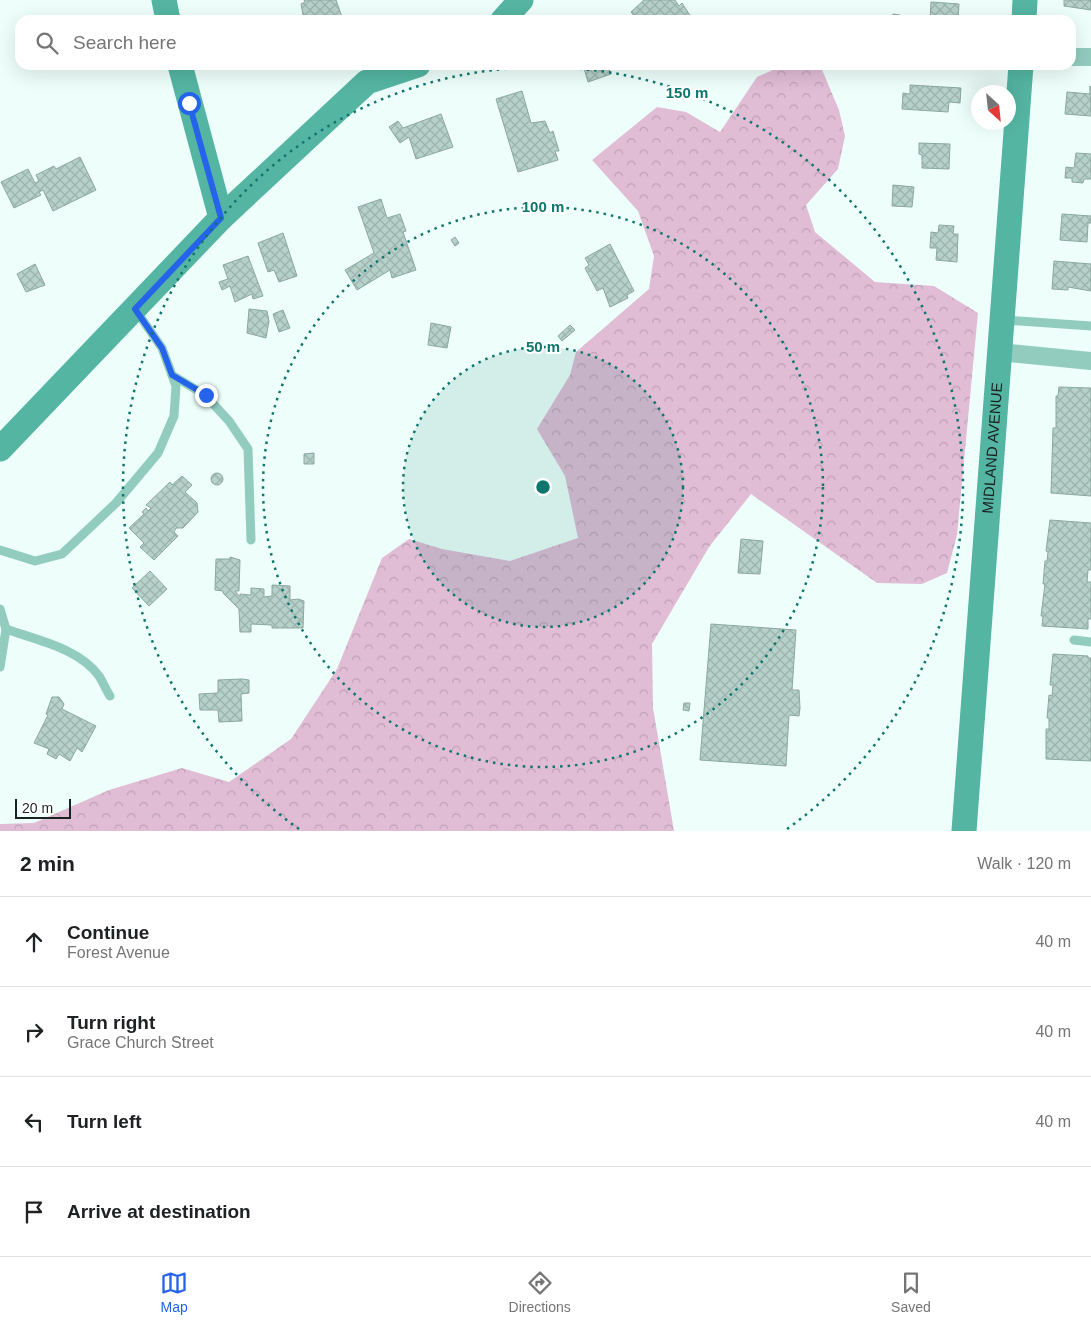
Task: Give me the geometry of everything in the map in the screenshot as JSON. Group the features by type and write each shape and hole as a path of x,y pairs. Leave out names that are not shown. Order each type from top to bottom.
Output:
{"street":[{"path":"164,0 167,15"},
{"path":"508,15 521,0"},
{"path":"1024,15 1025,0"},
{"path":"1076,57 1091,57"},
{"path":"181,70 221,218"},
{"path":"0,449 221,218 366,82 403,70"},
{"name":"MIDLAND AVENUE","path":"964,831 1021,70"},
{"path":"999,352 1091,361"}],"lane":[{"path":"0,550 35,561 62,554 116,503 158,453 174,416 176,386 162,348 135,309"},
{"path":"1002,320 1091,326"},
{"path":"172,375 206,395 229,422 248,449 252,540"},
{"path":"0,609 6,629 0,667"},
{"path":"6,629 72,653 89,665 99,676 110,696"},
{"path":"1074,640 1091,642"}],"green space":[{"path":"773,70 822,70 839,110 845,136 838,169 806,205 815,232 875,282 934,286 978,313 957,535 947,573 922,584 877,583 751,494 709,547 652,644 653,708 674,831 0,831 0,824 34,823 109,790 182,768 229,782 291,739 337,669 382,558 409,539 442,549 510,561 578,538 565,476 537,429 570,375 576,352 649,289 654,256 638,211 592,160 657,107 686,112 720,132 757,77"}],"building":[{"path":"304,0 336,0 341,15 303,15 301,4 305,2"},
{"path":"644,0 675,0 679,6 682,3 690,15 633,15 631,12"},
{"path":"1064,0 1091,0 1091,10 1064,6"},
{"path":"931,2 959,4 958,15 930,15"},
{"path":"584,70 609,70 611,74 588,82"},
{"path":"910,85 961,88 960,103 949,102 948,112 902,109 903,93 910,94"},
{"path":"1090,86 1091,116 1065,114 1067,92 1090,94"},
{"path":"522,91 531,123 545,121 550,133 553,131 559,151 555,151 558,160 518,172 496,99"},
{"path":"441,114 453,147 416,159 409,137 400,143 389,127 398,121 403,128"},
{"path":"919,143 950,144 949,169 922,168 922,155 919,154"},
{"path":"1076,153 1091,154 1091,179 1084,179 1083,183 1072,182 1072,178 1065,178 1066,167 1074,168"},
{"path":"80,157 96,190 53,211 43,190 39,192 41,195 14,208 1,182 28,169 35,183 39,181 36,175 54,166 56,169"},
{"path":"893,185 914,187 912,207 892,206"},
{"path":"381,199 387,218 400,214 406,231 403,232 416,270 392,278 390,270 357,290 345,270 374,253 358,207"},
{"path":"1062,214 1091,216 1091,223 1088,223 1087,242 1060,240"},
{"path":"939,225 954,226 953,234 958,234 957,262 936,260 937,248 930,248 931,232 938,233"},
{"path":"283,233 297,276 279,282 274,270 268,272 258,243"},
{"path":"455,237 459,243 455,246 451,240"},
{"path":"610,244 634,291 627,295 628,298 610,307 603,288 597,291 585,268 589,265 585,258"},
{"path":"248,256 263,296 253,299 252,294 235,302 230,286 222,290 219,282 228,279 223,265"},
{"path":"1054,261 1091,264 1091,291 1068,287 1068,290 1052,289"},
{"path":"35,264 45,285 26,292 17,274"},
{"path":"249,309 267,311 269,321 266,338 247,333"},
{"path":"283,310 290,328 279,332 273,314"},
{"path":"431,323 451,327 447,348 428,345"},
{"path":"570,325 575,330 562,341 558,336"},
{"path":"1059,387 1091,388 1091,496 1051,493 1053,428 1056,428 1056,396 1058,396"},
{"path":"314,453 314,464 304,464 304,454"},
{"path":"217,473 223,479 217,485 211,479"},
{"path":"182,476 192,485 185,492 197,503 198,512 183,528 176,528 174,532 178,536 154,560 140,547 144,543 129,528 144,514 142,512 146,508 148,511 151,508 146,505 170,482 172,485"},
{"path":"1050,520 1091,523 1091,570 1088,570 1087,582 1091,582 1091,619 1088,619 1088,629 1042,626 1043,616 1041,616 1045,584 1043,584"},
{"path":"741,539 763,541 760,574 738,573"},
{"path":"230,557 240,560 239,591 235,591 240,597 240,594 251,595 251,588 264,589 264,597 272,596 272,585 290,586 290,600 298,599 304,601 303,628 272,628 272,625 251,624 251,632 240,632 239,609 223,591 215,590 216,559 230,559"},
{"path":"150,571 167,589 149,606 132,588"},
{"path":"711,624 796,630 792,690 799,690 800,708 799,716 789,715 786,766 700,760"},
{"path":"1053,654 1088,656 1088,658 1091,658 1091,761 1046,759 1046,729 1049,729 1049,718 1047,718 1049,695 1052,696 1053,685 1050,685"},
{"path":"218,680 249,680 249,693 241,694 242,721 219,722 218,710 200,710 199,694 218,693"},
{"path":"52,697 59,697 64,704 62,709 96,726 82,752 77,748 70,761 59,754 56,759 47,754 49,749 34,743 48,715 46,714"},
{"path":"684,703 690,703 689,711 683,710"}],"route":[{"path":"189,103 221,218 135,309 162,348 172,375 206,395"}]}
